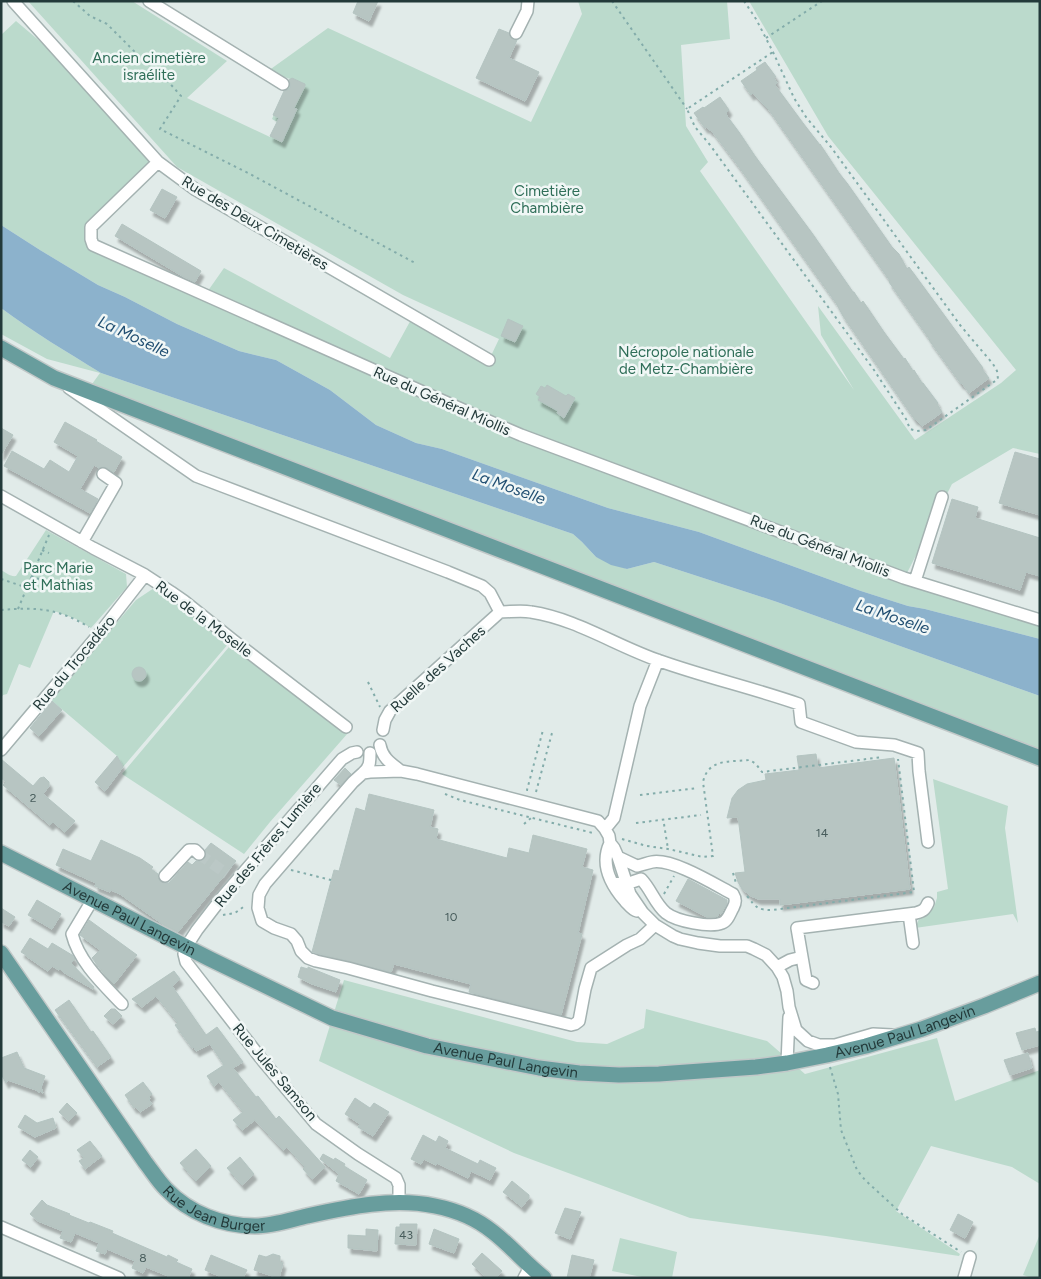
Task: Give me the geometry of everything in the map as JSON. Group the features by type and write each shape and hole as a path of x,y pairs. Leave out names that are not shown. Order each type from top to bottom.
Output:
{"main road":[{"path":"1,348 54,378 1040,758"},
{"name":"Avenue Paul Langevin","path":"1,853 186,947 332,1018 427,1046 539,1068 579,1073 629,1075 708,1071 788,1063 827,1055 922,1029 1040,983"},
{"name":"Rue Jean Burger","path":"1,953 165,1189 198,1213 220,1221 256,1226 378,1203 399,1202 442,1207 477,1222 493,1232 527,1272 544,1278"}],"street":[{"name":"Rue des Deux Cimetières","path":"13,1 158,162 196,190 489,360"},
{"path":"149,1 283,84"},
{"path":"516,33 527,11 528,1"},
{"name":"Rue du Général Miollis","path":"158,162 91,227 93,245 470,414 909,580"},
{"path":"54,378 196,476 482,586 490,593 500,612 529,611 554,617 658,660 799,704 801,722 856,742 894,745 918,753 928,842"},
{"path":"82,542 116,483 103,474"},
{"name":"Rue de la Moselle","path":"1,496 144,575 184,601 346,727"},
{"path":"942,498 909,580 1040,620"},
{"name":"Rue du Trocadéro","path":"1,750 99,634 144,575"},
{"name":"Ruelle des Vaches","path":"384,725 390,711 500,612"},
{"path":"643,913 634,910 622,897 607,873 606,863 608,836 614,818 640,706 658,660"},
{"path":"380,745 386,759 401,771"},
{"name":"Rue des Frères Lumière","path":"186,947 197,930 235,883 342,759 357,752"},
{"path":"370,753 368,769 353,782 293,850 265,884 259,895 258,908 262,921 291,934 297,941 301,951 308,958 432,992 571,1025 579,1021 591,968 640,939 655,925"},
{"path":"363,774 401,771 417,774 598,821 618,857 630,894 643,913 655,925 673,936 698,943 720,946 747,946 766,955 777,967 783,977 789,1007 788,1063"},
{"path":"165,876 189,850 195,850 199,854"},
{"path":"618,857 637,866"},
{"path":"652,862 669,863 733,894 736,902 727,920 723,923 694,923 666,913 646,884 640,880 626,883 611,881 614,874 622,870 652,862"},
{"path":"227,874 235,883"},
{"path":"93,899 72,934 75,945 85,962 122,1004"},
{"path":"813,983 806,980 797,928 923,912 928,903"},
{"path":"909,914 913,943"},
{"name":"Rue Jules Samson","path":"186,947 184,954 186,962 263,1061 316,1124 396,1178 399,1184 399,1202"},
{"path":"777,967 790,960 802,957"},
{"path":"789,1007 796,1030 808,1041 819,1045 835,1045 873,1034 899,1036"},
{"path":"1,1227 119,1278"},
{"path":"964,1278 970,1257"}],"path":[{"path":"73,1 90,16 107,24 141,58 166,79 180,96 160,129 248,172 417,264"},
{"path":"612,1 687,109 695,127 874,370 906,419 910,429 917,431 926,430 998,379 997,371 960,325 831,147 806,117 794,98 756,19 744,1"},
{"path":"766,38 822,1"},
{"path":"687,109 773,52"},
{"path":"18,608 53,525"},
{"path":"42,550 49,553"},
{"path":"31,576 39,579"},
{"path":"1,579 34,590"},
{"path":"1,610 18,608 43,609 62,613 92,628 99,634"},
{"path":"368,682 384,725"},
{"path":"524,824 534,816 540,793 527,790 543,730"},
{"path":"536,792 552,732"},
{"path":"743,891 756,907 762,910 914,892 898,755 918,753"},
{"path":"441,792 454,799 647,846 703,857 713,856 703,782 705,774 711,767 721,762 750,760 762,772 888,756"},
{"path":"640,795 698,788"},
{"path":"636,823 701,814"},
{"path":"664,824 668,849"},
{"path":"663,896 680,867"},
{"path":"289,870 331,880"},
{"path":"733,873 738,886"},
{"path":"209,915 217,917 235,913 259,895"},
{"path":"827,1055 838,1094 840,1130 858,1170 865,1180 902,1214 970,1257"}],"green space":[{"path":"28,1 132,1 227,61 187,98 270,137 277,122 272,119 290,79 268,71 328,28 531,122 582,14 578,1 727,1 730,39 681,45 686,126 708,162 700,171 854,390 821,335 818,306 915,440 1001,383 1016,370 828,136 749,1 1040,1 1040,454 1013,448 952,484 905,577 1040,622 1040,639 908,606 861,591 699,532 608,508 442,449 416,443 376,425 330,390 276,360 239,351 177,324 98,285 40,250 1,225 1,35 16,21 80,75 158,162 100,222 95,240 205,295 224,268 390,358 413,316 489,360 499,339 403,295 177,167"},
{"path":"1,308 38,334 101,373 573,534 596,557 627,569 654,562 777,602 1040,696 1040,754 87,391 100,373 47,359 1,334"},
{"name":"Parc Marie et Mathias","path":"46,530 126,574 127,587 91,628 76,619 54,611 30,668 19,664 7,694 1,698 1,570 16,576"},
{"path":"154,588 177,602 229,643 123,767 117,756 51,700 136,600"},
{"path":"234,641 348,733 244,854 122,774"},
{"path":"933,779 1008,806 1005,828 1018,923 1013,914 915,928 919,919 934,907 937,892 948,889"},
{"path":"344,980 577,1042 607,1044 644,1028 646,1009 767,1041 805,1074 937,1038 955,1101 1040,1070 1040,1184 1012,1167 931,1146 896,1211 960,1254 959,1256 690,1218 514,1153 319,1061"},
{"path":"1040,1234 1040,1278 1032,1278 1023,1275"},
{"path":"620,1238 677,1252 672,1278 647,1278 612,1271"}],"water":[{"name":"La Moselle","path":"1,225 98,285 177,324 239,351 276,360 330,390 376,425 416,443 442,449 608,508 699,532 861,591 908,606 1040,639 1040,696 777,602 654,562 627,569 611,565 596,557 573,534 101,373 38,334 1,308"}],"building":[{"path":"358,1 378,1 369,21 353,13"},
{"path":"499,29 509,33 512,39 517,40 509,58 539,72 525,101 476,78"},
{"path":"765,62 776,77 774,78 777,83 775,85 820,144 892,247 899,254 907,269 909,267 983,368 989,378 969,393 929,340 890,281 769,110 753,93 751,95 741,81"},
{"path":"292,78 305,84 305,86 294,108 297,109 282,142 270,136 279,118 273,115 284,91 290,88 289,80"},
{"path":"720,97 729,110 726,113 727,116 755,156 861,303 863,301 938,403 942,412 922,426 915,420 836,303 739,167 711,130 707,127 705,128 694,113"},
{"path":"162,189 177,197 165,218 150,210"},
{"path":"122,224 201,271 195,282 115,236"},
{"path":"508,319 523,326 515,342 501,336"},
{"path":"547,385 566,396 568,394 575,398 564,418 557,413 558,411 538,400 540,397 536,394 541,386 545,388"},
{"path":"65,422 122,457 114,472 94,465 80,489 98,499 90,513 4,466 12,451 44,469 50,460 69,472 78,456 54,442"},
{"path":"1,428 13,435 1,455"},
{"path":"1015,452 1040,459 1040,515 999,503"},
{"path":"952,499 978,507 975,518 1040,538 1040,576 1026,572 1020,590 932,563"},
{"path":"139,667 144,669 146,674 144,679 139,681 134,679 132,674 134,669"},
{"path":"52,701 62,710 39,736 30,728"},
{"path":"816,754 818,768 894,758 910,889 780,905 780,899 758,899 742,889 735,873 745,872 738,817 727,818 732,798 738,790 747,784 766,780 765,774 799,770 797,756"},
{"path":"117,756 123,767 105,791 95,782"},
{"path":"1,759 33,786 40,778 44,777 49,782 49,786 43,794 75,821 65,832 53,822 50,825 3,785 6,782 1,778"},
{"path":"345,768 351,774 341,785 334,780"},
{"path":"369,794 434,810 430,827 438,829 436,839 507,858 509,848 529,853 533,835 587,849 582,867 593,870 578,933 582,934 561,1015 469,992 471,984 394,964 391,972 312,952 334,870 339,871 356,808 365,811"},
{"path":"101,840 140,858 153,867 151,869 158,874 160,881 164,883 169,883 188,862 192,865 196,861 204,860 205,850 211,843 236,861 178,932 164,925 120,894 95,886 96,883 56,865 63,849 91,861"},
{"path":"688,879 727,900 721,914 719,913 715,917 707,917 676,901"},
{"path":"37,900 61,914 52,929 28,915"},
{"path":"1,908 15,917 9,926 1,922"},
{"path":"89,920 137,955 114,984 92,958 100,950 80,935"},
{"path":"30,938 48,949 52,943 72,955 75,959 71,963 94,987 93,989 60,969 52,966 48,971 21,952"},
{"path":"301,967 308,969 308,967 340,980 336,992 298,977"},
{"path":"174,971 180,979 172,986 206,1035 217,1027 243,1062 233,1068 276,1119 279,1116 325,1167 312,1179 303,1169 305,1167 287,1147 283,1150 255,1120 242,1130 233,1120 243,1112 219,1082 214,1086 207,1076 224,1065 210,1044 196,1051 194,1047 192,1048 175,1025 178,1023 156,996 142,1007 132,999"},
{"path":"69,1000 111,1057 97,1067 55,1010"},
{"path":"111,1009 115,1009 122,1016 113,1024 104,1016"},
{"path":"1035,1028 1036,1032 1040,1031 1040,1045 1022,1050 1016,1033"},
{"path":"17,1052 24,1068 45,1076 41,1087 43,1093 8,1080 6,1083 1,1074 1,1058"},
{"path":"1028,1053 1032,1068 1010,1075 1004,1060"},
{"path":"143,1082 152,1094 149,1100 152,1104 140,1112 136,1107 134,1108 125,1095"},
{"path":"355,1098 370,1108 374,1103 389,1112 373,1136 358,1127 360,1124 345,1114"},
{"path":"67,1103 77,1113 69,1121 59,1112"},
{"path":"25,1115 37,1123 53,1118 56,1128 35,1137 18,1127"},
{"path":"423,1135 436,1142 439,1136 448,1141 445,1148 478,1164 480,1160 496,1168 490,1180 471,1171 468,1178 437,1163 436,1165 424,1159 421,1164 411,1159"},
{"path":"90,1141 102,1156 85,1169 79,1161 84,1158 77,1150"},
{"path":"196,1149 211,1166 196,1181 180,1163"},
{"path":"30,1150 38,1157 31,1167 22,1160"},
{"path":"323,1154 334,1160 335,1158 367,1180 359,1194 336,1181 339,1174 320,1159"},
{"path":"240,1157 254,1174 242,1185 227,1168"},
{"path":"512,1181 529,1195 529,1198 522,1207 503,1192"},
{"path":"42,1200 47,1205 69,1215 113,1231 112,1233 178,1260 176,1262 192,1269 188,1278 173,1278 146,1267 143,1273 132,1268 135,1261 107,1249 105,1254 96,1251 99,1243 75,1233 71,1242 60,1238 63,1231 38,1221 30,1214"},
{"path":"565,1208 581,1212 570,1239 555,1233"},
{"path":"958,1214 973,1222 965,1238 950,1230"},
{"path":"400,1224 417,1224 416,1245 395,1244 396,1227 400,1227"},
{"path":"366,1229 378,1230 377,1251 348,1248 348,1235 366,1236"},
{"path":"434,1229 459,1239 454,1253 429,1244"},
{"path":"482,1253 502,1271 496,1278 487,1278 472,1264"},
{"path":"273,1254 280,1256 280,1262 283,1263 279,1278 254,1270 259,1255 266,1257"},
{"path":"211,1255 247,1270 243,1278 224,1278 205,1270"},
{"path":"572,1255 594,1260 589,1278 567,1278"}],"tunnel":[{"path":"199,854 227,874"}],"park label":[{"name":"Ancien cimetière israélite","path":"149,66"},
{"name":"Cimetière Chambière","path":"547,200"},
{"name":"Nécropole nationale de Metz-Chambière","path":"686,360"}]}
